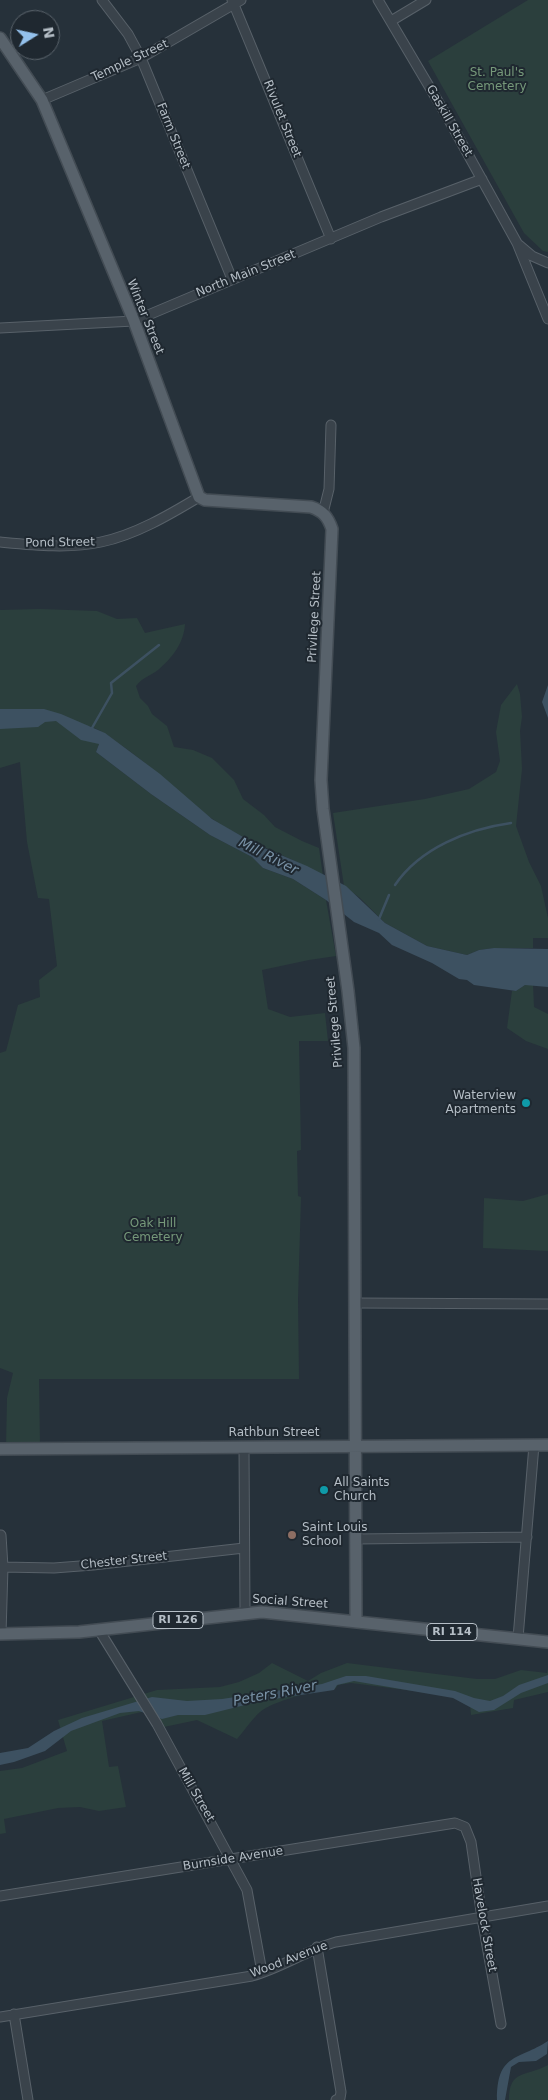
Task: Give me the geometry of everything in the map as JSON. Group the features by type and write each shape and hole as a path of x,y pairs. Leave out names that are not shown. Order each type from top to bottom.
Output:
{"main road":[{"name":"Winter Street","path":"0,38 42,100 134,321 199,497"},
{"path":"199,497 205,500 311,507 323,513"},
{"name":"Privilege Street","path":"323,513 332,529 332,540 321,780 354,1048 356,1622"},
{"name":"Rathbun Street","path":"0,1449 548,1445"},
{"name":"Social Street","path":"1,1634 99,1630 245,1612 291,1614 548,1642"}],"street":[{"name":"Farm Street","path":"102,0 128,34 141,58 232,279"},
{"name":"Gaskill Street","path":"378,0 517,243 548,319"},
{"path":"391,21 426,0"},
{"name":"Temple Street","path":"42,100 141,58 236,1"},
{"name":"Rivulet Street","path":"236,1 331,239"},
{"name":"North Main Street","path":"0,328 134,321 389,214 482,179"},
{"path":"517,243 532,256 548,263"},
{"path":"323,513 329,489 331,425"},
{"name":"Pond Street","path":"0,542 67,545 100,542 127,534 199,497"},
{"path":"355,1303 548,1304"},
{"path":"518,1638 534,1445"},
{"path":"244,1447 245,1612"},
{"path":"1,1535 3,1567 1,1634"},
{"path":"356,1539 527,1537"},
{"name":"Chester Street","path":"3,1567 54,1568 93,1565 244,1548"},
{"name":"Mill Street","path":"99,1630 157,1724 249,1895 262,1972"},
{"name":"Burnside Avenue","path":"0,1896 436,1825 455,1823 465,1827"},
{"name":"Havelock Street","path":"465,1827 471,1842 482,1918 501,2024"},
{"name":"Wood Avenue","path":"0,2017 242,1978 262,1972 317,1948 336,1942 548,1906"},
{"path":"317,1948 341,2092 338,2099"},
{"path":"14,2014 28,2100"}],"green space":[{"name":"St. Paul's Cemetery","path":"528,0 548,0 548,252 543,251 524,233 428,61"},
{"name":"Oak Hill Cemetery","path":"0,610 97,611 117,619 137,618 145,633 185,624 180,644 172,655 158,670 144,678 136,686 140,698 148,706 152,714 167,726 174,747 193,750 212,758 234,780 243,799 264,815 275,827 319,848 323,876 252,841 211,818 128,750 105,733 89,726 99,744 96,752 151,794 210,835 252,857 263,868 293,879 326,900 336,956 262,970 268,1009 290,1017 325,1013 328,1041 299,1041 301,1150 297,1151 298,1196 301,1197 298,1299 299,1379 39,1379 40,1446 6,1448 7,1398 13,1373 0,1368 0,1053 6,1051 18,1005 40,997 39,980 57,966 49,899 38,898 27,842 20,762 0,768"},
{"path":"517,684 522,717 520,731 522,769 516,826 529,862 541,886 548,918 548,938 533,938 533,948 494,948 479,950 467,955 427,946 385,923 360,898 344,886 333,813 425,799 469,789 496,772 500,761 496,732 501,705"},
{"path":"533,984 534,1007 548,1014 548,1049 526,1041 507,1028 512,991 516,991 525,985"},
{"path":"548,1194 548,1251 483,1248 484,1198 523,1201"},
{"path":"272,1663 308,1681 321,1673 347,1663 477,1679 495,1679 521,1670 547,1673 548,1668 548,1692 514,1700 513,1708 471,1715 470,1704 454,1696 351,1683 338,1685 335,1689 296,1696 274,1704 260,1712 237,1739 197,1720 159,1728 146,1711 102,1721 109,1767 118,1766 126,1807 99,1811 80,1807 58,1808 4,1819 6,1833 0,1834 0,1771 22,1768 67,1751 58,1720 157,1690 220,1687 239,1682 259,1673"},
{"path":"548,2065 548,2100 509,2100 512,2083 516,2078"}],"water":[{"path":"548,685 548,718 542,702"},
{"name":"Mill River","path":"0,709 44,709 61,714 105,733 160,774 212,819 257,845 307,866 346,886 385,923 427,946 467,955 479,950 494,948 548,949 548,987 525,985 516,991 474,985 467,980 459,979 432,963 392,945 379,933 354,922 326,900 293,879 263,868 252,857 210,835 151,794 96,752 99,744 81,740 56,721 45,722 38,727 0,729"},
{"name":"Peters River","path":"548,1675 548,1683 521,1693 494,1710 479,1712 453,1698 354,1681 337,1685 334,1690 261,1701 205,1715 178,1715 162,1719 139,1711 120,1713 71,1731 45,1751 0,1765 0,1753 28,1748 54,1731 82,1718 152,1697 187,1701 222,1699 322,1684 346,1676 366,1676 455,1691 474,1698 490,1701 503,1696 519,1685"},
{"path":"548,2041 547,2054 536,2061 519,2062 511,2067 505,2100 497,2100 498,2085 505,2066 511,2060"}],"waterway":[{"path":"92,728 112,693 111,683 159,645"},
{"path":"395,885 405,872 418,861 446,842 478,830 511,823"},
{"path":"379,919 389,895"}],"place":[{"name":"Waterview Apartments","path":"526,1103"},
{"name":"All Saints Church","path":"324,1490"},
{"name":"Saint Louis School","path":"292,1535"}]}
